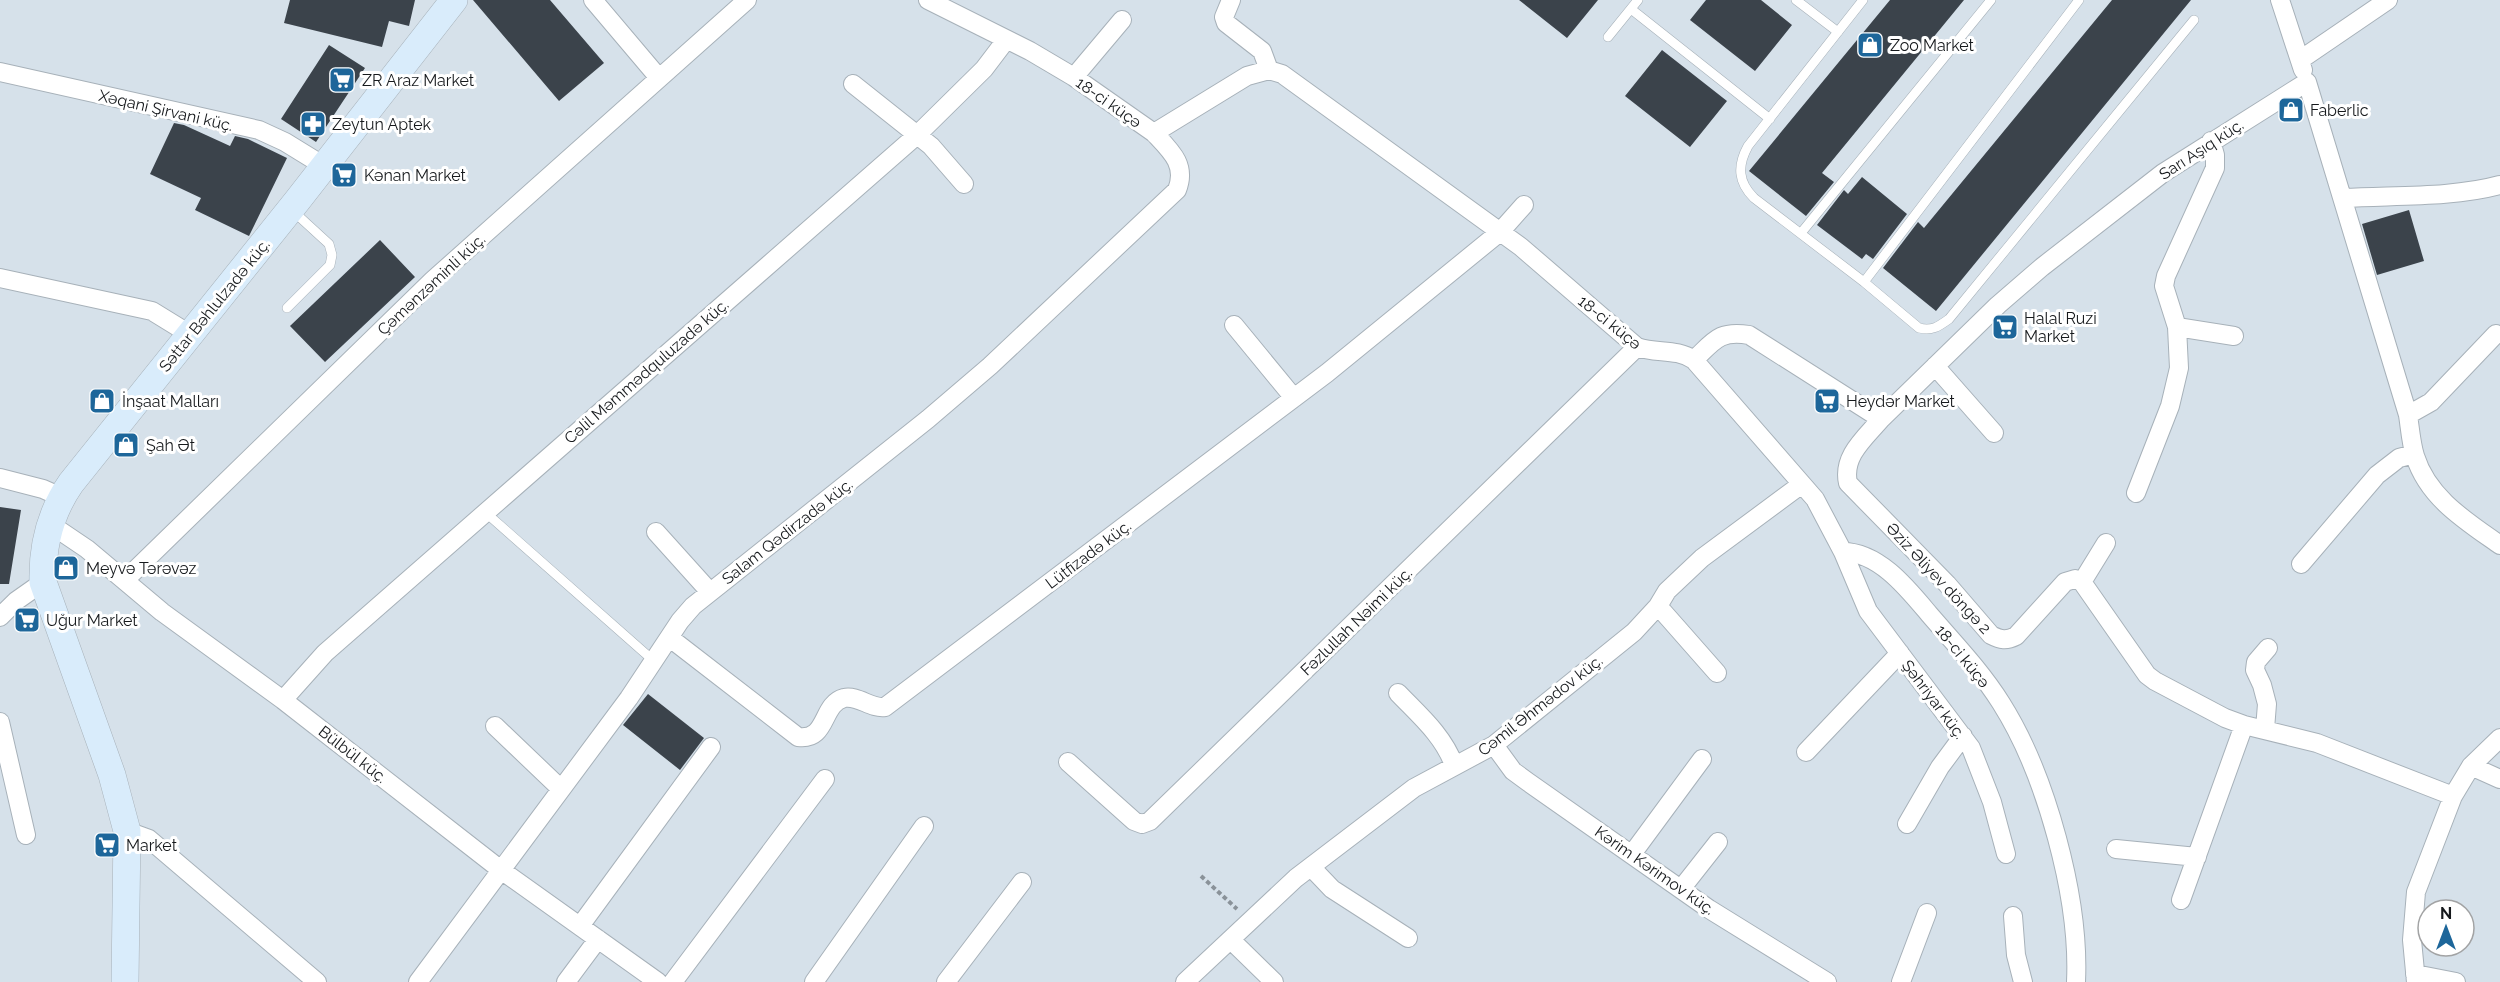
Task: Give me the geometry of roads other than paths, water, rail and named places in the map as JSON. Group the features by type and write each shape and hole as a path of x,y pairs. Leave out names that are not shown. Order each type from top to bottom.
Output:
{"street":[{"name":"Səttar Bəhlulzadə küç.","path":"125,982 127,831 112,775 43,582 42,559 50,524 61,497 454,0"},
{"path":"593,0 659,78"},
{"name":"Çəmənzəminli küç.","path":"125,580 433,280 747,0"},
{"name":"18-ci küçə","path":"928,0 1030,51 1074,77 1154,133 1246,76 1269,70 1282,74 1521,247 1637,347 1684,354 1694,360"},
{"path":"1232,0 1224,17 1226,24 1262,51 1269,70"},
{"path":"2280,0 2344,198 2408,415 2414,454 2421,472 2430,488 2461,517 2500,545"},
{"path":"2300,60 2388,0"},
{"path":"1074,77 1122,20"},
{"name":"Cəlil Məmmədquluzadə küç.","path":"283,700 325,653 917,135 984,69 1006,40"},
{"name":"Xəqani Şirvani küç.","path":"0,72 259,130 285,142 324,166"},
{"name":"Sarı Aşıq küç.","path":"1881,418 1998,305 2042,267 2163,172 2307,82"},
{"path":"853,84 931,146 964,184"},
{"name":"Salam Qədirzadə küç.","path":"418,982 655,662 680,621 693,606 928,420 990,366 1177,190 1181,181 1181,167 1176,156 1154,133"},
{"path":"2136,493 2175,392 2179,368 2177,327 2164,286 2166,276 2215,168 2215,155 2211,141"},
{"path":"2344,198 2400,196 2483,189 2500,185"},
{"name":"Lütfizadə küç.","path":"670,638 798,737 808,738 815,734 836,703 845,698 853,698 876,708 885,707 1294,398 1500,232 1524,205"},
{"path":"0,278 152,311 191,335"},
{"path":"1234,325 1294,398"},
{"path":"2177,327 2234,336"},
{"path":"1843,552 1815,499 1694,360 1722,335 1729,333 1749,335 1881,418"},
{"path":"2408,415 2431,402 2496,334"},
{"name":"Fəzlullah Nəimi küç.","path":"1068,762 1134,821 1142,824 1150,821 1637,347"},
{"path":"1935,366 1994,433"},
{"name":"Əziz Əliyev döngə 2","path":"1881,418 1850,458 1845,470 1848,483 1947,584 1991,635 2000,640 2009,640 2016,636 2065,582 2075,579 2082,582"},
{"path":"2301,564 2377,475 2399,458 2414,454"},
{"path":"0,478 43,489 61,497"},
{"name":"Cəmil Əhmədov küç.","path":"1185,982 1311,867 1414,788 1494,745 1634,632 1658,606 1667,591 1702,558 1802,484"},
{"name":"Bülbül küç.","path":"50,524 78,542 210,648 283,700 501,870 658,982"},
{"path":"656,532 710,592"},
{"path":"2106,543 2082,582 2146,675 2224,718 2317,743 2453,796"},
{"name":"18-ci küçə","path":"1843,552 1852,552 1883,567 1898,578 1966,657 2001,703 2040,785 2060,846 2071,906 2076,982"},
{"name":"Şəhriyar küç.","path":"1843,552 1868,611 1963,736 1979,765 2006,854"},
{"path":"0,617 16,600 43,582"},
{"path":"1658,606 1717,673"},
{"path":"2265,729 2267,704 2255,670 2256,663 2268,648"},
{"path":"1806,752 1900,653"},
{"path":"1398,693 1439,736 1447,747 1454,765"},
{"path":"0,722 26,835"},
{"path":"2181,900 2244,725"},
{"path":"495,726 561,789"},
{"path":"1907,824 1940,767 1963,736"},
{"path":"2456,982 2416,978 2412,940 2416,892 2453,796 2471,766 2500,738"},
{"name":"Kərim Kərimov küç.","path":"1494,745 1513,771 1528,782 1708,909 1827,982"},
{"path":"580,926 711,747"},
{"path":"1632,854 1702,759"},
{"path":"2471,766 2500,779"},
{"path":"673,982 825,779"},
{"path":"814,982 924,826"},
{"path":"127,831 149,839 317,982"},
{"path":"1681,889 1718,842"},
{"path":"2116,849 2197,857"},
{"path":"1311,867 1332,889 1408,938"},
{"path":"946,982 1022,882"},
{"path":"1901,982 1927,913"},
{"path":"2013,916 2016,955 2023,982"},
{"path":"566,982 598,939"},
{"path":"1231,940 1274,982"}],"lane":[{"path":"1608,37 1638,0"},
{"path":"1796,0 1838,32"},
{"path":"1863,0 1748,146 1741,159 1741,179 1746,190 1754,198 1864,282 1919,328 1929,330 1949,319 2194,20"},
{"path":"1801,233 1991,0"},
{"path":"1864,282 2079,0"},
{"path":"1631,9 1770,119"},
{"path":"287,308 330,265 332,255 329,244 291,209"},
{"path":"485,512 655,662"}],"place":[{"name":"Zoo Market","path":"1870,45"},
{"name":"ZR Araz Market","path":"342,80"},
{"name":"Faberlic","path":"2291,110"},
{"name":"Zeytun Aptek","path":"313,124"},
{"name":"Kənan Market","path":"344,175"},
{"name":"Halal Ruzi Market","path":"2005,327"},
{"name":"İnşaat Malları","path":"102,401"},
{"name":"Heydər Market","path":"1827,401"},
{"name":"Şah Ət","path":"126,445"},
{"name":"Meyvə Tərəvəz","path":"66,568"},
{"name":"Uğur Market","path":"27,620"},
{"name":"Market","path":"107,845"}]}
